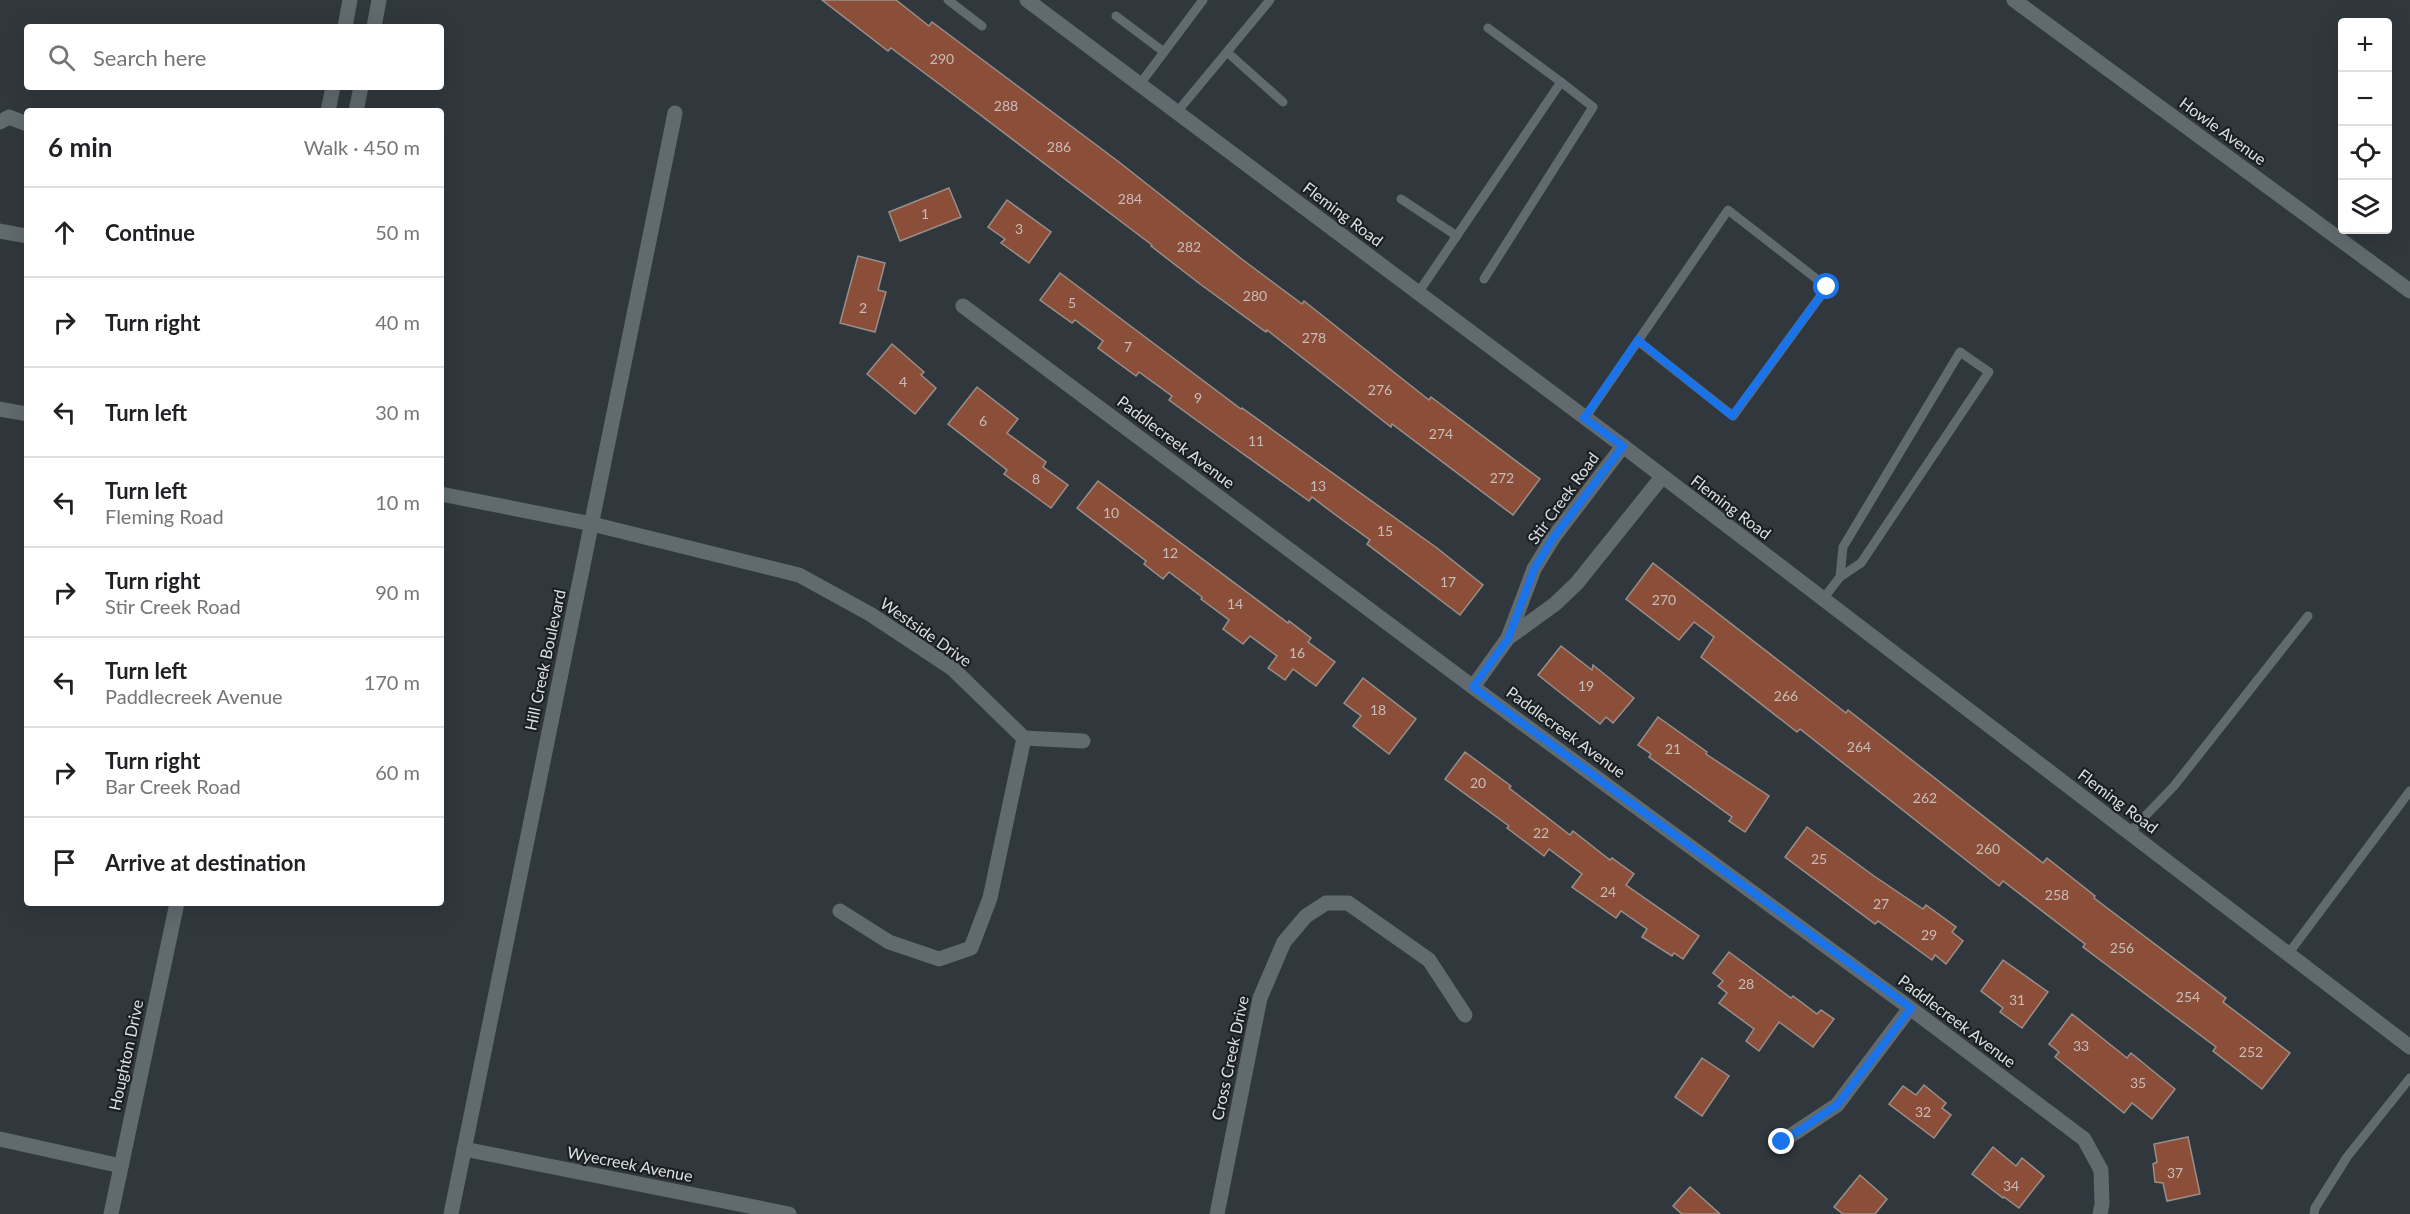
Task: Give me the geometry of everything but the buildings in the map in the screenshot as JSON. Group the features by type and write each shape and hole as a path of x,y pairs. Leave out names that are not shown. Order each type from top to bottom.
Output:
{"street":[{"path":"346,24 351,0"},
{"path":"375,24 379,0"},
{"name":"Fleming Road","path":"1027,0 1623,446 2410,1047"},
{"name":"Howle Avenue","path":"2014,0 2410,291"},
{"path":"329,108 332,90"},
{"path":"357,108 360,90"},
{"name":"Hill Creek Boulevard","path":"452,1214 675,113"},
{"path":"0,122 9,117 24,123"},
{"path":"0,231 24,235"},
{"name":"Paddlecreek Avenue","path":"963,306 1473,687 1911,1008 2084,1139 2101,1170 2103,1204 2100,1214"},
{"path":"0,409 24,413"},
{"name":"Stir Creek Road","path":"1473,687 1508,639 1534,569 1553,538 1623,446"},
{"name":"Stir Creek Road","path":"1508,639 1555,604 1577,584 1662,477"},
{"name":"Westside Drive","path":"444,495 592,524 799,575 870,614 953,669 1024,738"},
{"path":"840,911 889,942 939,959 971,948 990,898 1024,738 1083,741"},
{"name":"Cross Creek Drive","path":"1217,1214 1260,998 1284,942 1306,916 1326,903 1348,903 1429,960 1465,1015"},
{"name":"Houghton Drive","path":"111,1214 176,906"},
{"path":"1782,1142 1837,1105 1911,1008"},
{"path":"0,1139 121,1166"},
{"name":"Wyecreek Avenue","path":"464,1149 789,1214"}],"lane":[{"path":"948,0 982,26"},
{"path":"1140,84 1203,0"},
{"path":"1177,112 1270,0"},
{"path":"1116,16 1164,52"},
{"path":"1484,279 1593,107 1488,28"},
{"path":"1227,52 1283,102"},
{"path":"1418,293 1561,82"},
{"path":"1401,199 1457,236"},
{"path":"1584,418 1638,340 1728,210 1827,287 1732,416 1638,340"},
{"path":"1823,599 1840,577 1861,563 1989,372 1960,352 1843,547 1840,577"},
{"path":"2129,833 2174,786 2308,615"},
{"path":"2288,954 2410,791"},
{"path":"2314,1214 2315,1208 2347,1157 2410,1078"}],"route":[{"path":"1782,1142 1837,1105 1911,1008 1473,687 1508,639 1534,569 1553,538 1623,446 1584,418 1638,340 1732,416 1827,287"}]}
